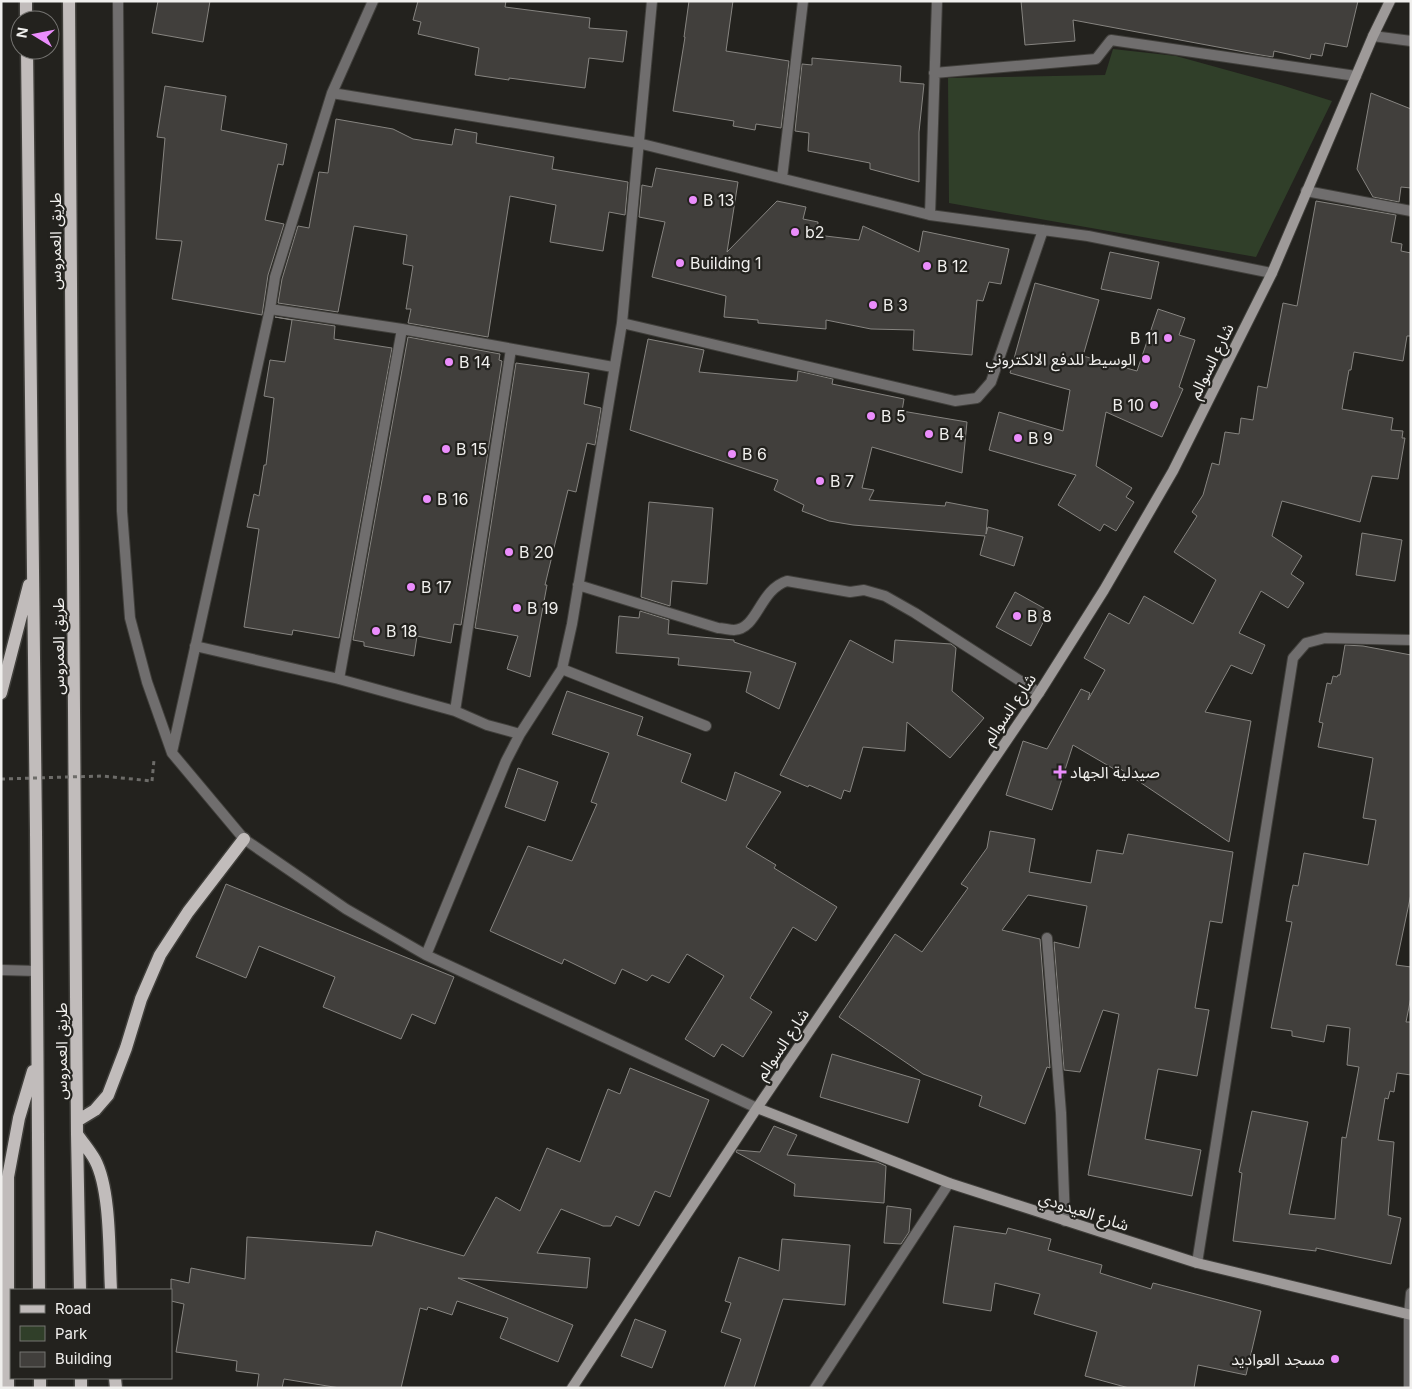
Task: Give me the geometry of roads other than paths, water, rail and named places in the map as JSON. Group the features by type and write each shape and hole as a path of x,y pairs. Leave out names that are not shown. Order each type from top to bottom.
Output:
{"main road":[{"name":"طريق العمروس","path":"69,1 77,1134 80,1289"},
{"name":"شارع السوالم","path":"572,1388 757,1108 1039,693 1104,590 1173,471 1272,272 1306,190 1390,1"},
{"name":"طريق العمروس","path":"26,60 33,568 39,1289"},
{"path":"1,693 33,568"},
{"path":"78,1121 95,1110 108,1095 126,1048 141,999 160,956 188,912 244,839"},
{"path":"8,1388 8,1177 19,1118 37,1057"},
{"name":"شارع العيدودي","path":"757,1108 949,1183 1197,1263 1410,1315"},
{"path":"77,1134 95,1160 101,1176 107,1214 111,1289"}],"street":[{"path":"118,1 124,531 130,618 147,682 172,753 244,839 346,909 426,954 757,1108"},
{"path":"172,753 270,309 275,277 332,93 373,1"},
{"path":"426,954 506,761 520,734 562,670 622,323 652,1"},
{"path":"782,178 803,1"},
{"path":"930,215 937,1"},
{"path":"1374,36 1411,41"},
{"path":"934,73 1096,59 1112,40 1356,76"},
{"path":"332,93 638,143 930,215 1088,236 1272,272"},
{"path":"1306,190 1411,211"},
{"path":"622,323 955,401 977,398 990,382 1043,230"},
{"path":"270,309 402,329 613,367"},
{"path":"339,679 402,329"},
{"path":"454,711 511,349"},
{"path":"578,585 718,628 734,630 746,627 770,591 778,584 787,581 850,592 864,590 885,596 915,613 1039,693"},
{"path":"1197,1263 1293,658 1306,643 1325,638 1411,640"},
{"path":"196,646 339,679 454,711 487,725 520,734"},
{"path":"562,670 706,726"},
{"path":"1047,938 1061,1113 1066,1221"},
{"path":"1,970 37,971"},
{"path":"816,1388 949,1183"},
{"path":"1409,1388 1411,1293"}],"place":[{"name":"B 13","path":"693,200"},
{"name":"b2","path":"795,232"},
{"name":"Building 1","path":"680,263"},
{"name":"B 12","path":"927,266"},
{"name":"B 3","path":"873,305"},
{"name":"B 11","path":"1168,338"},
{"name":"الوسيط للدفع الالكتروني","path":"1146,359"},
{"name":"B 14","path":"449,362"},
{"name":"B 10","path":"1154,405"},
{"name":"B 5","path":"871,416"},
{"name":"B 4","path":"929,434"},
{"name":"B 9","path":"1018,438"},
{"name":"B 15","path":"446,449"},
{"name":"B 6","path":"732,454"},
{"name":"B 7","path":"820,481"},
{"name":"B 16","path":"427,499"},
{"name":"B 20","path":"509,552"},
{"name":"B 17","path":"411,587"},
{"name":"B 19","path":"517,608"},
{"name":"B 8","path":"1017,616"},
{"name":"B 18","path":"376,631"},
{"name":"صيدلية الجهاد","path":"1060,772"},
{"name":"مسجد العواديد","path":"1335,1359"}]}
